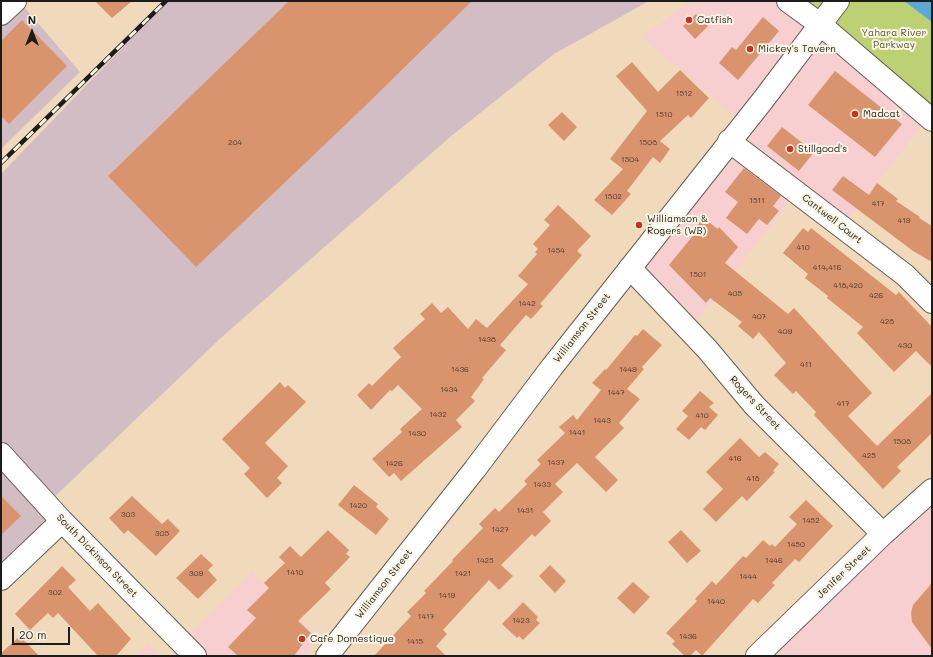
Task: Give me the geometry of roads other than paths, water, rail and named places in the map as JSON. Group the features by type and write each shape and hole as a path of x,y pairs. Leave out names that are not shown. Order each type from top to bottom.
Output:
{"street":[{"path":"1,14 14,1"},
{"path":"788,1 821,25 932,120"},
{"name":"Williamson Street","path":"327,656 476,469 630,268 821,25 838,1"},
{"name":"Cantwell Court","path":"729,141 905,275 932,302"},
{"name":"Rogers Street","path":"630,268 707,349 754,405 883,534"},
{"name":"South Dickinson Street","path":"1,454 62,521 195,656"},
{"name":"Jenifer Street","path":"757,656 883,534 932,490"},
{"path":"1,579 62,521"}],"water":[{"path":"904,1 932,1 932,22"}],"railway":[{"path":"1,163 166,1"}],"place":[{"name":"Catfish","path":"689,20"},
{"name":"Mickey's Tavern","path":"750,49"},
{"name":"Madcat","path":"855,114"},
{"name":"Stillgood's","path":"790,149"},
{"name":"Williamson & Rogers (WB)","path":"639,225"},
{"name":"Cafe Domestique","path":"302,639"}],"park label":[{"name":"Yahara River Parkway","path":"894,38"}]}
